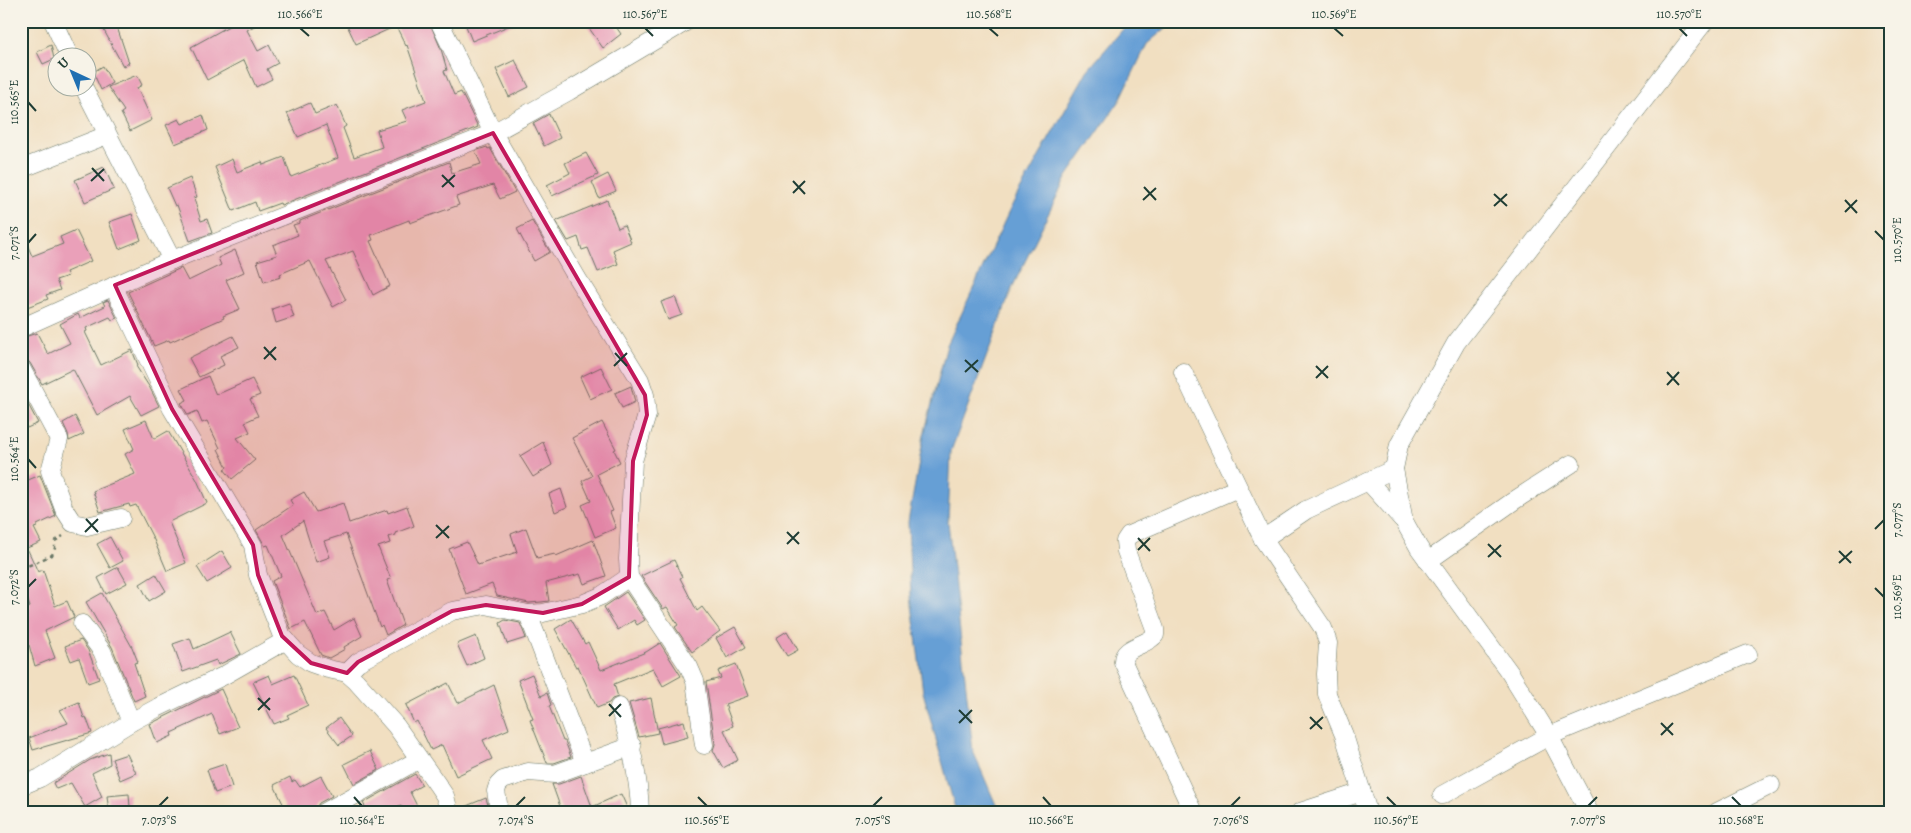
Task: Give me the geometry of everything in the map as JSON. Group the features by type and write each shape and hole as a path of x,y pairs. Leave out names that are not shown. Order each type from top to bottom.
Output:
{"street":[{"path":"53,21 65,48"},
{"path":"439,21 493,133 577,278 640,380 645,395 647,415 632,461 629,577 689,667 695,681 704,745"},
{"path":"1404,522 1394,469 1399,445 1456,343 1705,21"},
{"path":"21,328 172,260 493,133 569,91 680,23"},
{"path":"89,98 172,260"},
{"path":"21,169 107,135"},
{"path":"115,285 118,296 172,409 254,545 258,575 282,636 298,654 311,662 328,670 347,673 356,680 396,726 418,760 438,784 445,796 449,812"},
{"path":"21,368 59,439 50,471 64,509 73,523 87,526 121,518"},
{"path":"1183,372 1262,539 1322,628 1328,644 1327,694 1344,735 1368,812"},
{"path":"1428,561 1515,500 1571,464"},
{"path":"1262,539 1306,510 1394,469"},
{"path":"1368,481 1404,522 1428,561 1510,673 1549,736 1589,812"},
{"path":"1193,812 1123,662 1122,656 1125,652 1148,642 1155,635 1155,630 1126,551 1125,541 1130,535 1238,488"},
{"path":"347,673 358,662 452,611 486,605 528,614 543,613 582,604 601,596 629,577"},
{"path":"528,614 585,763"},
{"path":"82,624 102,651 131,722"},
{"path":"21,786 40,778 156,708 223,676 286,640"},
{"path":"1442,795 1549,736 1748,654"},
{"path":"620,707 632,746 639,791 640,812"},
{"path":"498,803 496,791 498,785 503,780 528,772 555,774 632,746"},
{"path":"325,812 418,760"},
{"path":"1716,812 1771,785"},
{"path":"1300,812 1362,792"}],"path":[{"path":"21,568 52,555 55,541 77,524"}],"highlighted area":[{"path":"493,133 645,395 647,415 633,461 629,577 582,604 543,613 486,605 452,611 358,662 347,673 311,663 282,636 258,575 253,545 172,409 115,285"}],"water":[{"path":"1130,21 1174,21 1147,44 1119,102 1066,178 1013,286 951,451 948,522 973,751 999,812 956,812 923,692 911,597 908,522 924,435 947,345 1012,205 1087,71"}],"building":[{"path":"99,21 115,21 129,63 123,66"},
{"path":"238,21 263,21 247,30 258,51 269,45 278,63 267,69 272,79 256,87 244,60 207,80 191,47"},
{"path":"345,21 429,21 441,49 447,70 444,71 454,95 461,92 478,127 281,205 280,203 258,211 255,202 233,211 215,167 232,159 237,172 262,162 263,165 284,157 291,177 338,158 326,125 298,137 287,113 310,103 315,114 337,105 346,126 343,128 354,157 382,147 377,130 407,121 402,110 426,101 407,45 396,26 356,44"},
{"path":"464,21 518,21 518,22 472,41"},
{"path":"584,21 612,21 621,34 603,48"},
{"path":"51,45 52,48 48,48 48,62 43,64 37,52"},
{"path":"515,60 529,87 509,97 496,69"},
{"path":"103,66 112,83 101,90 98,83 98,69"},
{"path":"137,75 142,85 137,88 152,120 130,131 121,113 124,111 108,87"},
{"path":"549,114 560,138 544,146 533,123"},
{"path":"203,115 208,130 175,144 166,125 179,119 182,124"},
{"path":"487,147 488,149 490,148 515,192 500,199 493,185 456,197 459,205 410,223 409,220 371,235 373,240 370,241 390,286 373,295 353,251 326,261 346,300 333,307 310,261 280,274 281,277 264,282 257,261 277,255 273,245 298,235 293,225 449,162 452,173 481,164 475,151"},
{"path":"586,153 598,175 552,196 547,185 570,173 565,163"},
{"path":"104,167 114,189 85,202 75,180"},
{"path":"608,174 616,191 599,198 592,182"},
{"path":"190,178 197,197 194,198 201,221 207,219 212,233 190,241 177,205 175,206 167,188"},
{"path":"607,200 618,228 624,225 631,242 613,250 618,264 598,272 588,248 582,250 578,237 568,241 556,221"},
{"path":"132,214 141,240 119,249 109,222"},
{"path":"532,221 550,252 534,261 517,229"},
{"path":"21,230 32,256 63,244 60,237 76,230 91,261 66,272 68,276 56,280 60,290 46,295 48,299 27,307 21,294"},
{"path":"235,250 244,272 226,280 240,309 170,342 169,340 154,346 128,292 181,268 188,281 221,265 218,258"},
{"path":"675,297 682,315 668,320 661,302"},
{"path":"108,300 117,318 112,320 110,317 86,328 87,331 85,332 101,365 132,350 138,365 136,366 159,406 141,415 130,396 97,415 73,369 42,384 21,352 21,338 37,333 48,354 70,343 60,324 78,314 80,318 105,306 103,302"},
{"path":"289,303 294,317 276,323 272,309"},
{"path":"233,336 239,347 220,356 224,365 199,377 189,358"},
{"path":"601,367 612,389 590,399 580,377"},
{"path":"208,376 216,395 252,379 260,395 250,399 258,416 245,422 250,432 237,438 255,460 232,479 224,469 227,467 207,421 202,423 197,411 188,415 181,403 187,400 181,389"},
{"path":"631,386 635,402 622,408 615,393"},
{"path":"21,391 38,423 27,428 21,417"},
{"path":"75,416 84,434 69,441 63,423"},
{"path":"146,420 154,439 168,431 197,480 207,503 169,522 186,563 167,571 136,505 130,507 129,504 100,512 93,491 135,474 125,454 134,449 125,429"},
{"path":"602,422 616,449 614,450 620,462 597,474 613,511 610,512 616,528 595,537 582,505 591,501 582,481 592,476 572,438"},
{"path":"543,442 552,465 533,477 520,456"},
{"path":"40,475 56,516 34,528 41,542 27,548 38,572 43,570 55,606 67,601 74,617 45,631 55,658 35,666 29,645 25,647 21,636 21,610 30,607 21,581 21,483"},
{"path":"561,489 567,507 555,512 549,494"},
{"path":"304,492 316,512 343,503 349,523 387,510 388,513 407,506 414,526 388,537 390,543 378,547 391,579 387,580 403,625 386,635 382,625 380,627 346,534 324,541 330,557 316,562 303,521 283,535 317,615 325,612 334,630 354,618 362,636 329,658 321,655 305,622 291,629 272,581 281,576 268,545 265,546 256,530 293,505 290,500"},
{"path":"526,528 537,558 555,554 556,556 593,540 606,576 584,584 580,574 546,583 549,601 529,603 497,596 492,584 466,594 449,549 467,542 478,565 517,552 511,534"},
{"path":"110,537 123,561 110,568 97,544"},
{"path":"222,551 232,568 207,583 197,567"},
{"path":"674,560 682,577 680,578 697,611 702,607 720,631 692,652 675,627 678,625 667,607 663,609 641,576"},
{"path":"118,567 127,583 106,594 98,578"},
{"path":"156,574 166,591 149,601 140,584"},
{"path":"626,592 645,620 637,625 634,620 618,630 604,607"},
{"path":"102,593 132,647 138,662 134,663 145,696 134,701 112,647 86,602"},
{"path":"571,619 585,644 588,642 601,670 646,652 660,643 681,676 663,686 653,668 614,684 618,697 597,708 578,666 576,667 555,629"},
{"path":"505,620 520,623 526,638 507,644 500,623"},
{"path":"735,627 746,647 727,658 716,638"},
{"path":"787,631 798,650 787,656 776,638"},
{"path":"230,632 241,654 218,665 216,660 183,672 173,644 190,638 194,649"},
{"path":"476,636 484,658 467,666 457,644"},
{"path":"81,640 88,650 99,679 88,683 79,658 71,661 65,646"},
{"path":"736,664 748,696 725,704 733,726 724,730 738,760 723,768 713,750 715,744 706,682 721,678 718,671"},
{"path":"532,674 541,696 547,693 551,705 549,706 571,757 554,763 547,763 530,720 533,719 518,680"},
{"path":"269,675 273,684 294,675 308,705 287,715 289,718 274,724 253,682"},
{"path":"448,683 458,703 494,685 509,729 483,740 492,759 456,776 442,745 431,750 417,721 414,723 406,705"},
{"path":"221,689 238,727 220,734 212,714 171,733 172,736 157,743 150,724"},
{"path":"651,698 658,733 639,737 629,703"},
{"path":"79,702 84,718 86,717 92,733 33,750 29,738 68,723 60,710"},
{"path":"339,718 352,736 339,745 326,728"},
{"path":"684,721 688,737 662,744 658,728"},
{"path":"370,751 379,770 354,784 344,764"},
{"path":"109,753 110,764 92,773 102,797 85,807 71,783 56,789 53,783 90,760"},
{"path":"127,754 136,773 120,780 112,759"},
{"path":"225,764 232,787 215,793 207,770"},
{"path":"415,774 422,785 410,792 420,812 404,812 401,805 386,812 368,812 363,803"},
{"path":"321,776 332,796 319,803 314,812 287,812 274,785 290,777 292,782 295,780 300,787"},
{"path":"581,776 592,807 621,794 629,812 562,812 552,784 559,784"},
{"path":"129,794 130,807 109,812 107,796"},
{"path":"486,798 492,812 459,812 459,809"}]}
